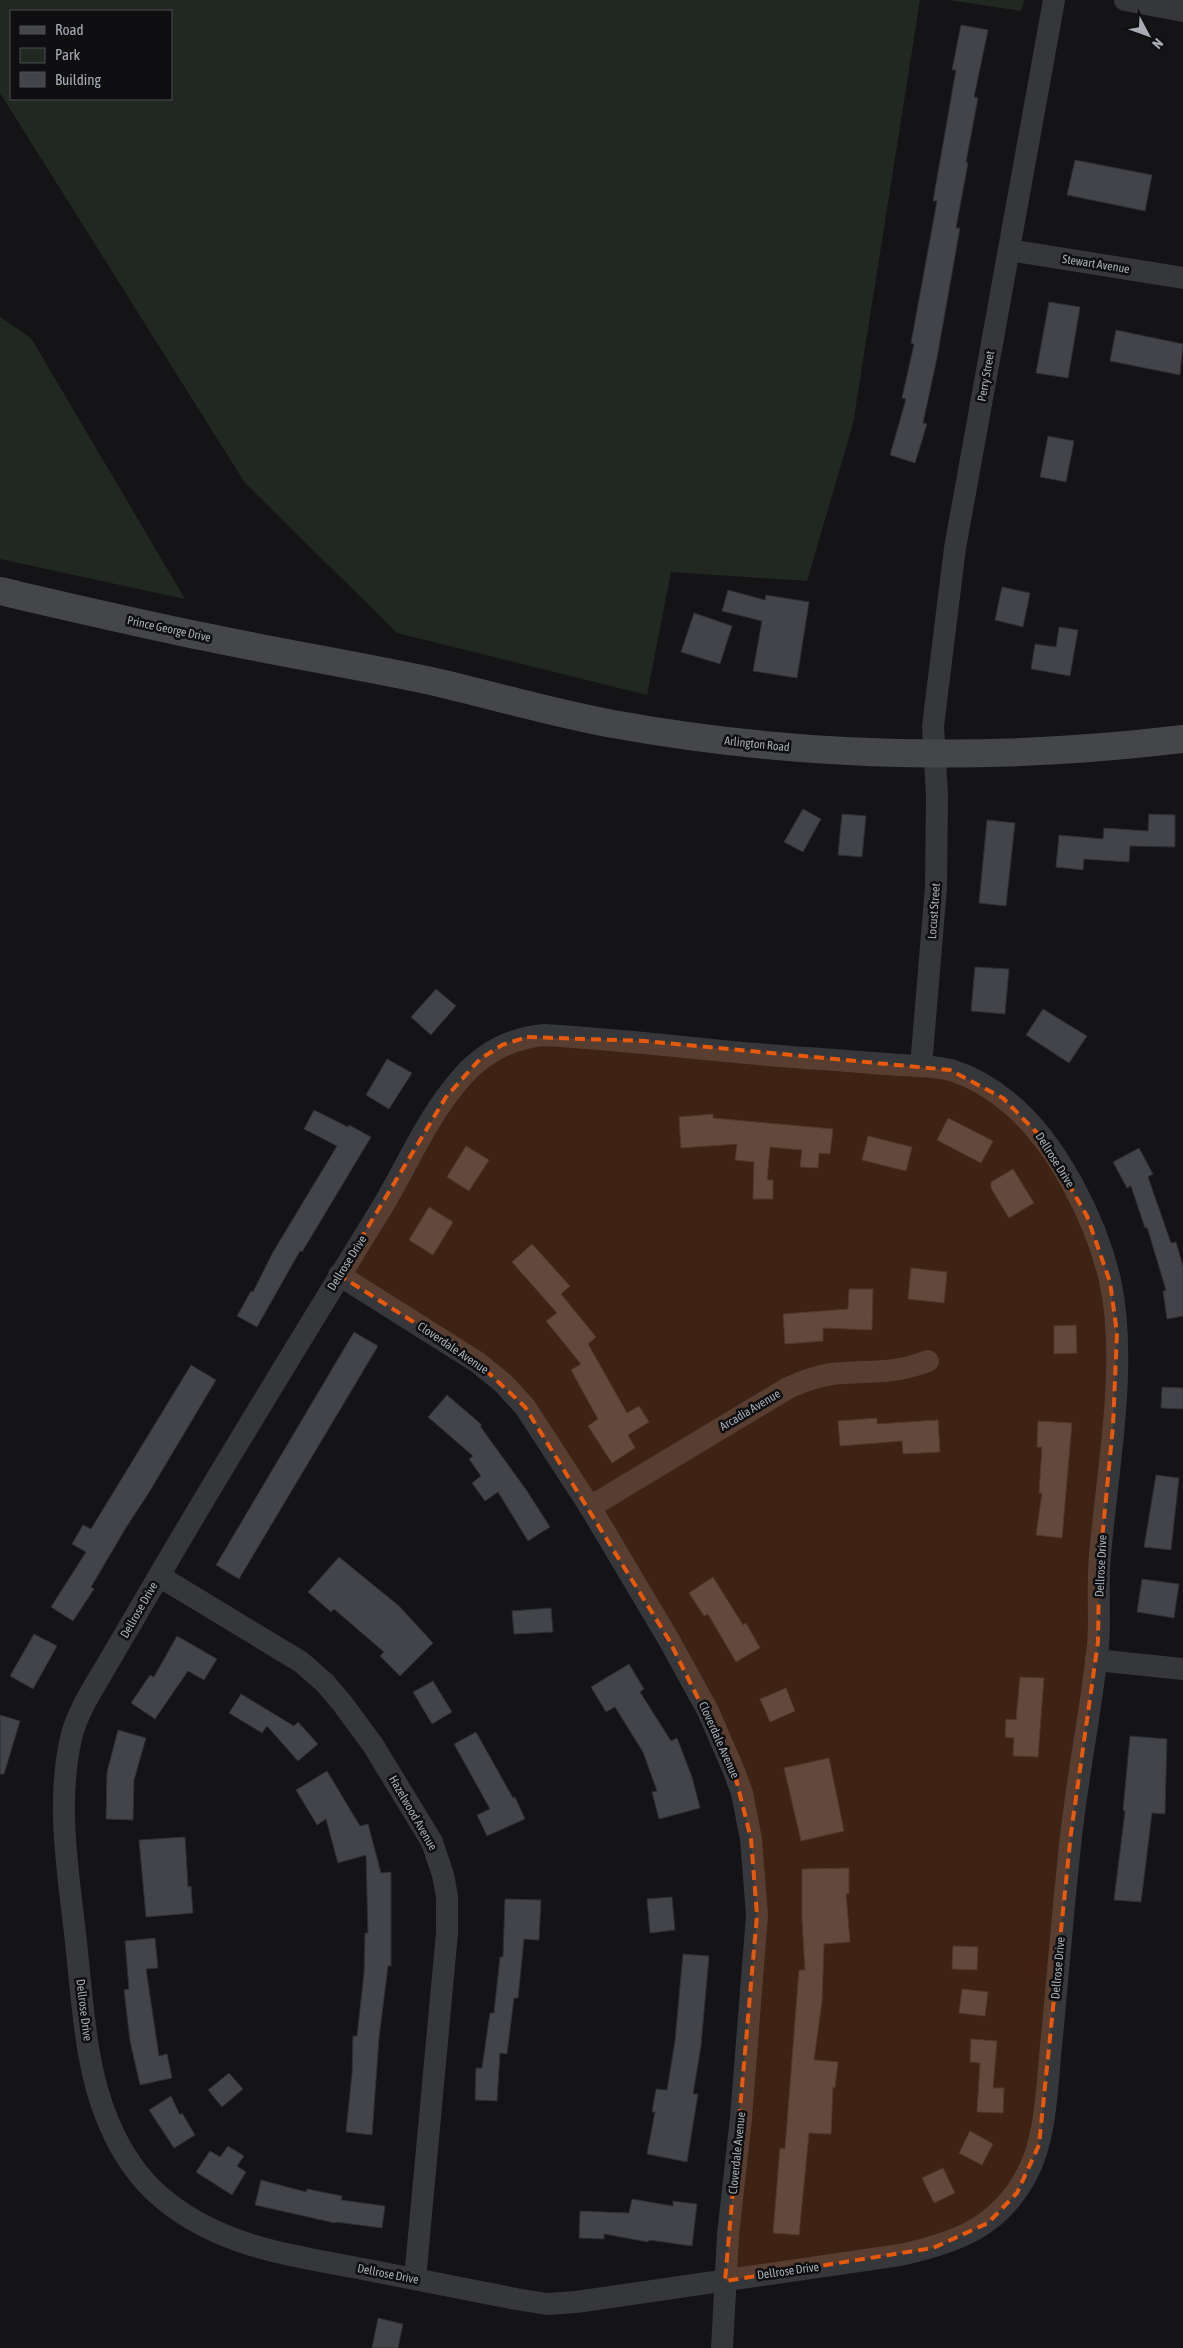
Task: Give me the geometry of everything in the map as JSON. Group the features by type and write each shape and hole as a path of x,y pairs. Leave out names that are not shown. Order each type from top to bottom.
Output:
{"main road":[{"name":"Prince George Drive","path":"0,591 206,638 338,663"},
{"name":"Arlington Road","path":"338,663 431,682 609,724 691,737 773,746 933,754 1043,752 1117,747 1183,739"}],"street":[{"name":"Perry Street","path":"933,754 933,726 955,548 1054,0"},
{"path":"1124,0 1183,10"},
{"name":"Stewart Avenue","path":"1008,250 1183,278"},
{"name":"Locust Street","path":"921,1066 936,887 937,795 933,754"},
{"name":"Dellrose Drive","path":"544,1035 645,1041 779,1056 921,1066 950,1070 978,1082 1003,1098 1026,1117 1042,1138 1069,1180 1087,1216 1110,1282 1117,1333 1113,1426 1099,1571 1096,1660 1071,1833 1048,2074 1039,2145 1030,2170 1017,2193 988,2223 933,2248 900,2255 576,2302 547,2304 263,2250 213,2232 161,2197 141,2177 124,2154 108,2122 93,2074 84,2013 63,1817 63,1782 72,1732 86,1700 339,1275 382,1208 446,1097 463,1075 480,1059 502,1045 527,1037 544,1035"},
{"name":"Cloverdale Avenue","path":"339,1275 478,1362 503,1383 533,1418 590,1507 669,1640 708,1711 742,1793 752,1839 757,1915 741,2118 725,2281 722,2348"},
{"name":"Arcadia Avenue","path":"590,1507 788,1388 809,1379 831,1374 893,1372 928,1361"},
{"name":"Hazelwood Avenue","path":"159,1576 274,1644 301,1662 325,1683 373,1745 432,1842 444,1882 447,1933 415,2279"},
{"path":"1096,1660 1183,1668"}],"highlighted area":[{"path":"527,1037 645,1041 950,1070 1003,1098 1042,1138 1087,1216 1110,1282 1117,1333 1113,1426 1099,1571 1098,1642 1071,1833 1039,2145 1017,2193 988,2223 933,2248 725,2281 757,1915 751,1839 734,1771 669,1640 525,1407 477,1362 339,1275 446,1097 480,1059 502,1045"}],"green space":[{"path":"0,0 920,0 853,424 807,581 671,572 647,695 397,633 245,483 0,93"},
{"path":"948,0 1025,0 1021,11"},
{"path":"0,317 31,338 185,599 0,559"}],"building":[{"path":"961,25 988,30 974,97 978,98 956,228 960,228 937,358 923,423 927,424 915,463 890,455 906,399 902,398 914,344 911,343 937,201 933,201 956,70 952,70"},
{"path":"1075,160 1152,175 1145,211 1067,195"},
{"path":"1049,302 1080,307 1068,378 1036,373"},
{"path":"1116,330 1183,344 1180,375 1110,361"},
{"path":"1048,436 1074,441 1066,482 1040,477"},
{"path":"1002,587 1030,593 1023,627 995,620"},
{"path":"728,590 765,600 766,595 809,602 797,678 753,671 762,621 722,611"},
{"path":"694,613 732,626 720,664 681,652"},
{"path":"1059,627 1078,630 1070,676 1031,669 1035,644 1056,647"},
{"path":"803,809 821,819 803,852 784,842"},
{"path":"842,814 866,816 862,857 838,855"},
{"path":"1149,814 1175,815 1175,847 1130,846 1129,862 1084,859 1083,870 1056,867 1059,835 1103,839 1104,828 1148,831"},
{"path":"987,820 1015,823 1006,906 979,903"},
{"path":"975,967 1009,969 1005,1014 971,1011"},
{"path":"436,989 456,1006 431,1035 411,1017"},
{"path":"1043,1009 1087,1036 1069,1063 1026,1035"},
{"path":"387,1059 412,1073 389,1109 366,1095"},
{"path":"314,1110 371,1137 302,1252 300,1251 257,1327 237,1316 251,1291 253,1292 273,1252 337,1146 304,1129"},
{"path":"713,1114 713,1118 833,1129 830,1154 819,1153 818,1168 800,1167 802,1150 770,1147 767,1180 773,1180 773,1199 753,1199 754,1162 735,1160 737,1144 681,1148 679,1117"},
{"path":"948,1118 993,1141 981,1163 937,1140"},
{"path":"868,1136 912,1147 906,1171 862,1160"},
{"path":"466,1146 489,1160 469,1191 447,1177"},
{"path":"1139,1148 1153,1174 1148,1177 1171,1243 1176,1242 1183,1266 1183,1316 1167,1319 1163,1291 1166,1290 1147,1227 1145,1228 1131,1186 1127,1188 1113,1162"},
{"path":"1013,1169 1034,1203 1009,1218 991,1188 991,1182"},
{"path":"429,1207 453,1222 433,1255 409,1240"},
{"path":"532,1244 570,1286 561,1294 596,1337 588,1344 627,1413 639,1406 649,1422 628,1435 635,1448 612,1463 588,1426 598,1419 571,1370 581,1364 546,1321 557,1313 512,1262"},
{"path":"911,1268 947,1272 944,1303 908,1299"},
{"path":"849,1289 873,1289 872,1330 823,1328 823,1341 785,1344 783,1314 848,1309"},
{"path":"1076,1325 1077,1353 1054,1354 1054,1326"},
{"path":"354,1332 378,1346 239,1579 216,1565"},
{"path":"191,1365 216,1380 127,1526 91,1587 94,1589 73,1621 51,1607 86,1552 72,1544 83,1525 91,1529"},
{"path":"1162,1387 1183,1388 1183,1409 1161,1408"},
{"path":"447,1395 482,1425 480,1426 527,1491 550,1527 528,1541 498,1492 485,1501 472,1483 481,1476 469,1459 473,1456 428,1417"},
{"path":"877,1418 877,1424 938,1420 940,1452 903,1454 902,1441 840,1446 838,1421"},
{"path":"1038,1421 1072,1423 1062,1538 1036,1535 1042,1493 1039,1493 1042,1447 1037,1447"},
{"path":"1156,1475 1179,1478 1171,1550 1144,1547"},
{"path":"339,1557 399,1606 433,1643 400,1676 380,1656 384,1652 334,1609 331,1612 308,1592"},
{"path":"713,1577 743,1625 746,1623 760,1648 736,1662 708,1614 704,1616 689,1593"},
{"path":"1142,1579 1179,1584 1174,1618 1137,1612"},
{"path":"551,1608 553,1632 514,1634 512,1611"},
{"path":"34,1634 57,1646 33,1689 10,1676"},
{"path":"177,1636 217,1659 204,1680 188,1671 155,1719 131,1703 150,1675 154,1677"},
{"path":"629,1664 644,1689 640,1692 671,1741 677,1738 692,1777 700,1808 659,1819 652,1792 657,1791 643,1752 615,1707 606,1712 591,1687"},
{"path":"1020,1677 1044,1678 1038,1757 1013,1756 1014,1738 1005,1737 1006,1719 1016,1720"},
{"path":"433,1681 452,1712 432,1724 413,1692"},
{"path":"786,1688 795,1711 770,1722 760,1699"},
{"path":"241,1694 294,1726 298,1722 318,1744 298,1761 267,1726 262,1733 229,1713"},
{"path":"0,1715 20,1721 4,1774 0,1774"},
{"path":"118,1730 146,1738 134,1780 133,1820 106,1819 107,1772"},
{"path":"476,1732 513,1798 515,1797 525,1819 487,1836 477,1815 490,1809 454,1744"},
{"path":"1130,1736 1167,1739 1165,1814 1152,1813 1141,1902 1114,1900 1125,1811 1123,1810"},
{"path":"829,1758 844,1831 801,1841 784,1768"},
{"path":"327,1771 360,1826 368,1824 381,1873 391,1872 391,1966 388,1966 379,2038 372,2135 346,2132 352,2074 353,2036 357,2036 364,1973 365,1933 368,1933 366,1855 338,1863 326,1819 317,1825 296,1790"},
{"path":"185,1837 188,1887 191,1886 193,1913 146,1917 139,1840"},
{"path":"849,1868 849,1894 846,1894 850,1942 824,1944 822,2001 814,2060 838,2062 835,2088 833,2087 831,2134 809,2133 799,2235 773,2233 780,2148 785,2149 799,1970 805,1970 802,1920 802,1869"},
{"path":"672,1897 675,1930 650,1933 647,1899"},
{"path":"505,1899 541,1900 539,1940 524,1939 518,1998 514,1998 507,2054 500,2053 497,2101 475,2100 476,2068 482,2068 490,2013 494,2013 500,1957 503,1957"},
{"path":"155,1938 158,1968 146,1969 159,2056 167,2054 172,2078 140,2085 130,2041 124,1990 129,1989 125,1941"},
{"path":"953,1946 978,1947 977,1970 952,1969"},
{"path":"683,1954 709,1956 701,2046 693,2094 698,2094 687,2162 647,2154 655,2112 652,2112 656,2089 667,2090 675,2041"},
{"path":"962,1989 988,1992 985,2016 959,2013"},
{"path":"971,2039 997,2041 993,2088 1004,2088 1003,2113 977,2112 980,2063 970,2062"},
{"path":"229,2073 243,2089 222,2107 208,2090"},
{"path":"171,2096 180,2115 182,2113 195,2135 174,2148 149,2110"},
{"path":"970,2131 993,2144 982,2165 959,2153"},
{"path":"228,2146 244,2156 237,2166 246,2172 232,2195 196,2172 210,2151 220,2157"},
{"path":"943,2168 955,2193 934,2203 922,2178"},
{"path":"261,2180 306,2192 307,2189 342,2196 341,2200 385,2206 382,2228 335,2223 255,2205"},
{"path":"632,2199 673,2206 673,2201 697,2204 692,2246 649,2240 648,2242 604,2234 604,2239 579,2238 580,2211 629,2213"},
{"path":"378,2318 403,2324 398,2348 372,2348"}]}
